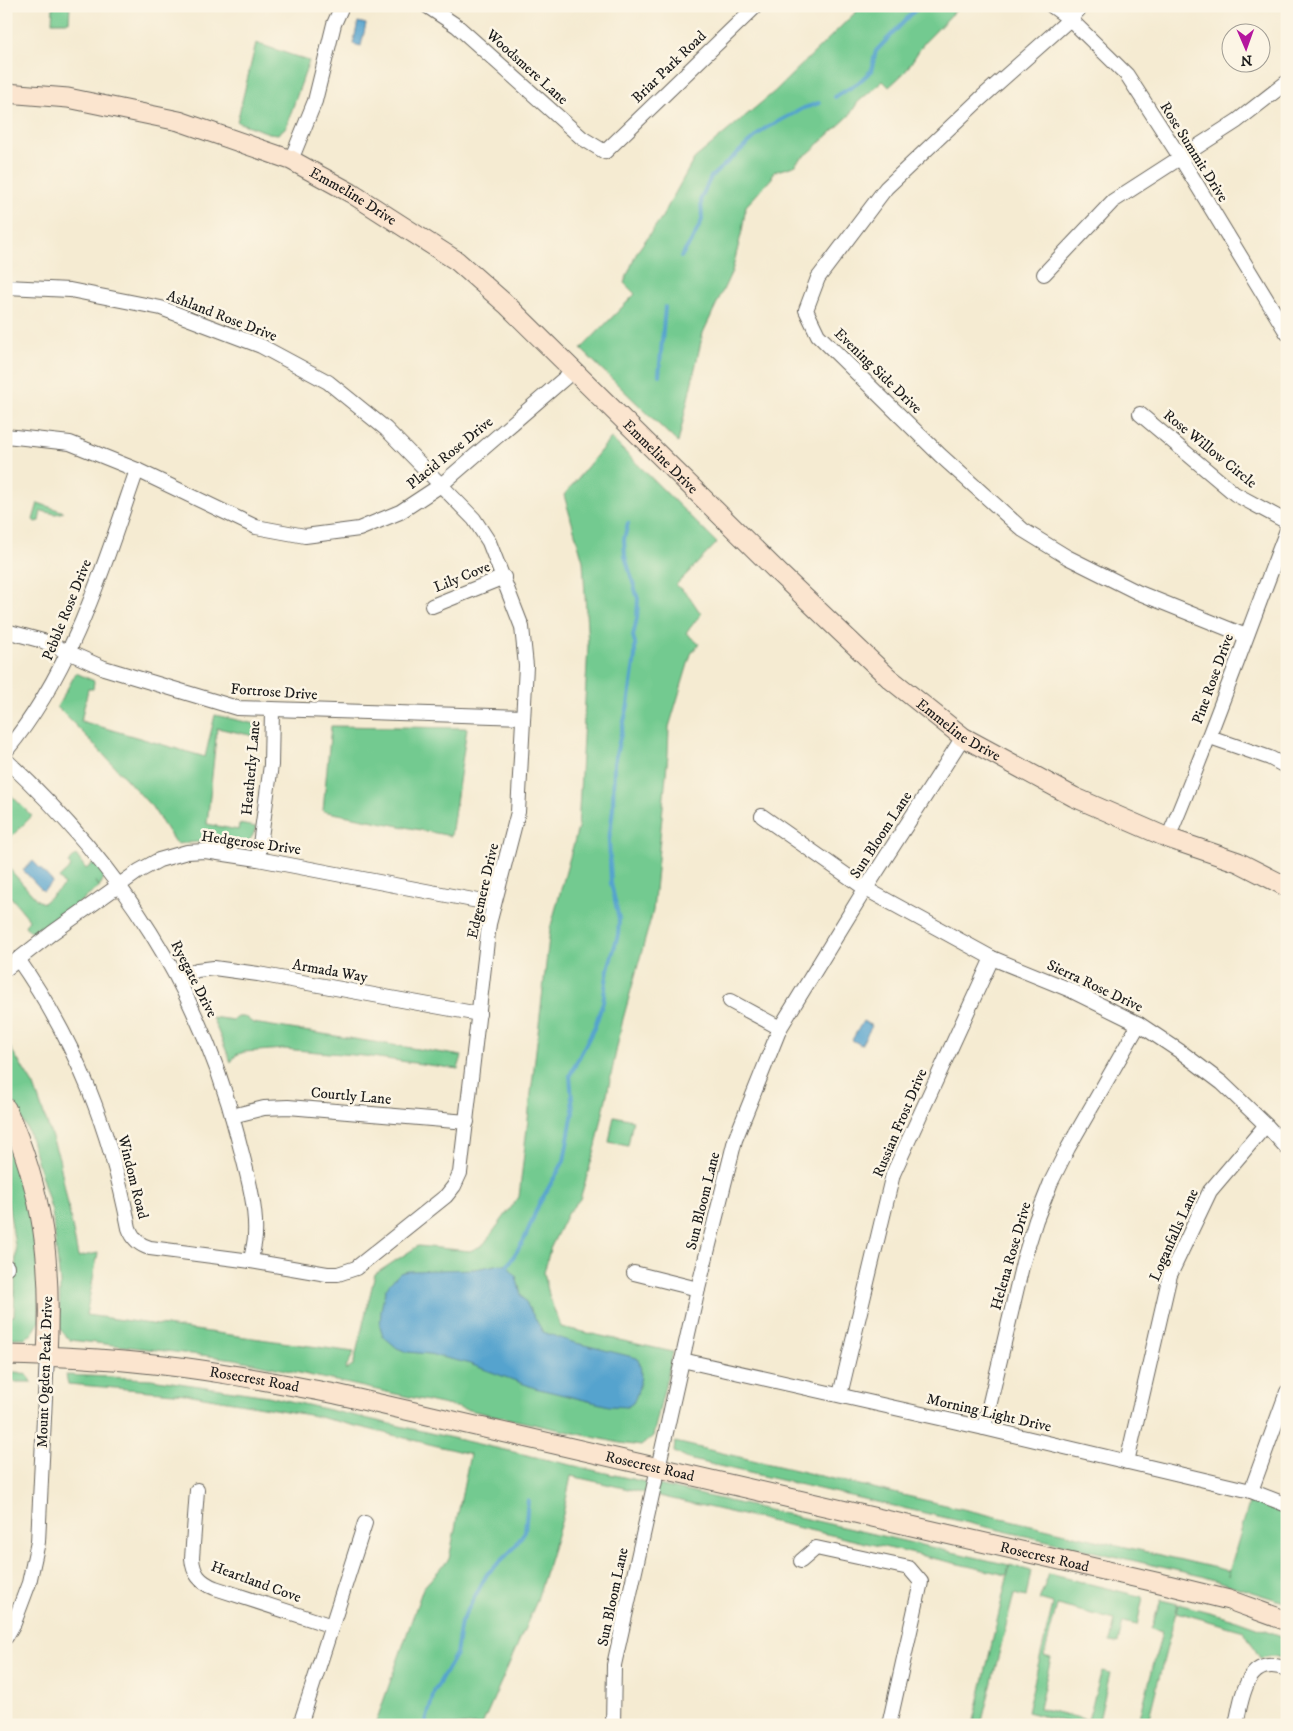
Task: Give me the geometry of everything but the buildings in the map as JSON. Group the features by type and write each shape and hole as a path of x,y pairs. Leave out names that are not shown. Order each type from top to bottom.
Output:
{"street":[{"path":"291,160 315,101 334,24 342,6"},
{"name":"Woodsmere Lane","path":"427,6 457,26 582,138 605,152"},
{"name":"Briar Park Road","path":"605,152 756,6"},
{"name":"Rose Summit Drive","path":"1052,6 1070,19 1126,75 1180,158 1287,333"},
{"name":"Evening Side Drive","path":"1082,6 886,188 818,278 806,310 818,335 940,455 1023,530 1067,557 1137,592 1246,636"},
{"path":"1044,274 1113,201 1237,121 1287,82"},
{"name":"Emmeline Drive","path":"6,93 68,98 179,121 291,160 351,193 457,261 508,306 779,574 882,672 963,738 1074,797 1168,838 1238,862 1287,887"},
{"name":"Ashland Rose Drive","path":"6,287 70,290 161,308 261,346 328,382 386,429 441,485"},
{"name":"Placid Rose Drive","path":"6,436 70,443 137,470 256,527 305,536 359,529 400,512 441,485 573,371"},
{"name":"Rose Willow Circle","path":"1140,414 1235,494 1287,522"},
{"name":"Pebble Rose Drive","path":"6,751 39,708 78,635 137,470"},
{"name":"Edgemere Drive","path":"343,1272 362,1264 451,1191 460,1173 488,929 518,812 526,666 524,640 518,614 489,542 479,526 441,485"},
{"name":"Pine Rose Drive","path":"1168,838 1210,737 1287,530"},
{"name":"Lily Cove","path":"432,606 504,578"},
{"name":"Fortrose Drive","path":"6,631 43,641 104,668 230,707 272,710 523,717"},
{"name":"Heatherly Lane","path":"258,859 271,765 272,710"},
{"path":"1210,737 1270,758 1287,767"},
{"name":"Sun Bloom Lane","path":"613,1725 614,1666 698,1289 735,1140 780,1028 963,738"},
{"name":"Ryegate Drive","path":"6,760 64,817 84,840 148,926 178,979 207,1042 232,1116 244,1162 255,1234 251,1261"},
{"name":"Sierra Rose Drive","path":"762,816 866,889 992,958 1068,989 1139,1024 1181,1052 1222,1083 1287,1148"},
{"name":"Hedgerose Drive","path":"6,969 118,885 149,865 169,856 187,852 205,851 258,859 494,904"},
{"name":"Russian Frost Drive","path":"840,1395 893,1174 992,958"},
{"name":"Windom Road","path":"18,959 62,1030 89,1087 110,1146 118,1173 129,1228 135,1239 142,1245 150,1248 251,1261 327,1274 343,1272"},
{"name":"Armada Way","path":"178,979 197,970 214,968 258,974 479,1014"},
{"path":"730,1001 780,1028"},
{"name":"Helena Rose Drive","path":"984,1428 1022,1262 1040,1207 1068,1148 1139,1024"},
{"name":"Courtly Lane","path":"232,1116 264,1108 288,1107 467,1122"},
{"name":"Mount Ogden Peak Drive","path":"6,1108 29,1168 42,1220 49,1290 38,1542 29,1583 14,1623 6,1637"},
{"name":"Loganfalls Lane","path":"1127,1462 1170,1276 1210,1191 1266,1126"},
{"path":"634,1273 698,1289"},
{"name":"Rosecrest Road","path":"6,1355 144,1362 244,1376 345,1396 1160,1583 1229,1600 1287,1621"},
{"name":"Morning Light Drive","path":"682,1360 1251,1491 1287,1505"},
{"path":"1251,1491 1287,1392"},
{"name":"Heartland Cove","path":"197,1490 192,1558 195,1572 199,1579 215,1588 332,1626"},
{"path":"300,1725 365,1523"},
{"path":"801,1561 816,1548 909,1568 921,1582 889,1725"},
{"path":"1236,1725 1247,1682 1254,1673 1264,1667 1275,1666 1287,1669"}],"green space":[{"path":"53,6 70,6 69,22 52,22"},
{"path":"862,6 960,6 924,43 905,72 889,87 883,81 858,102 849,116 794,166 773,172 772,178 746,206 732,271 703,333 678,443 581,349 635,294 624,283 637,252 662,217 694,159 774,92"},
{"path":"256,43 309,61 286,127 278,134 269,133 237,122"},
{"path":"611,438 717,543 676,585 689,596 701,614 686,633 699,644 691,654 669,727 653,911 623,1019 596,1146 580,1199 567,1214 550,1249 544,1273 550,1299 561,1327 673,1352 653,1436 641,1446 620,1443 235,1359 70,1340 59,1328 60,1283 52,1212 29,1133 6,1089 6,1041 34,1086 59,1158 78,1257 98,1253 86,1315 354,1352 345,1370 353,1366 375,1274 418,1246 470,1251 483,1245 519,1197 550,929 578,828 588,646 583,561 564,495"},
{"path":"38,503 64,512 56,514 41,511 39,521 35,522 33,520"},
{"path":"76,673 94,681 93,689 88,689 81,721 205,757 215,715 259,725 259,737 217,728 207,824 238,830 239,824 256,827 246,845 209,841 176,844 152,807 57,707"},
{"path":"331,726 467,728 451,836 323,811"},
{"path":"6,790 32,816 6,842"},
{"path":"76,855 86,869 94,863 105,875 100,886 95,881 100,887 34,936 25,926 29,919 11,897 6,900 6,865 37,900 43,903 64,885 59,878 71,867 68,863"},
{"path":"212,1017 233,1020 237,1017 245,1017 253,1023 462,1056 458,1069 364,1056 284,1049 244,1052 236,1055 231,1062"},
{"path":"614,1116 633,1120 628,1146 609,1142"},
{"path":"6,1134 31,1214 38,1259 40,1321 32,1334 25,1338 6,1338 6,1316 14,1316 16,1251 6,1190"},
{"path":"6,1372 25,1374 32,1382 6,1382"},
{"path":"66,1375 151,1379 268,1396 1009,1565 1007,1575 571,1476 562,1519 536,1603 482,1725 375,1725 423,1588 449,1559 470,1454 315,1416 186,1394 68,1384"},
{"path":"675,1442 1229,1571 1228,1576 1250,1500 1287,1512 1287,1603 1201,1576 688,1459 674,1452"},
{"path":"1010,1565 1031,1571 1026,1597 1014,1594 981,1725 973,1725"},
{"path":"1049,1574 1143,1597 1137,1625 1123,1622 1118,1643 1110,1642 1115,1620 1057,1605 1044,1656 1051,1658 1039,1708 1088,1720 1102,1671 1110,1673 1098,1725 1079,1725 1027,1712 1053,1604 1039,1600"},
{"path":"1161,1600 1178,1604 1147,1725 1138,1725 1162,1632 1151,1629"},
{"path":"1179,1604 1231,1618 1287,1638 1287,1660 1274,1656 1260,1658 1244,1631 1177,1612"}],"water":[{"path":"358,22 366,24 361,46 353,44"},
{"path":"33,861 53,882 43,891 23,870"},
{"path":"863,1021 872,1026 861,1045 852,1040"},
{"path":"501,1264 507,1265 516,1276 521,1294 543,1332 572,1342 637,1358 641,1374 639,1387 633,1403 627,1407 609,1406 535,1388 467,1363 429,1354 407,1352 397,1348 383,1336 380,1326 385,1291 400,1273 408,1271 475,1269"}],"waterway":[{"path":"835,97 858,83 871,71 876,51 919,6"},
{"path":"681,257 702,220 701,198 711,177 764,129 804,108 819,103"},
{"path":"659,375 665,307"},
{"path":"506,1268 524,1240 538,1206 564,1161 573,1112 570,1075 595,1026 603,1002 608,969 618,935 619,919 611,883 609,840 613,809 614,763 628,705 635,656 633,636 637,618 638,599 625,556 624,539 628,523"},
{"path":"425,1725 434,1692 456,1654 461,1622 487,1574 514,1548 525,1531 528,1500"}]}
